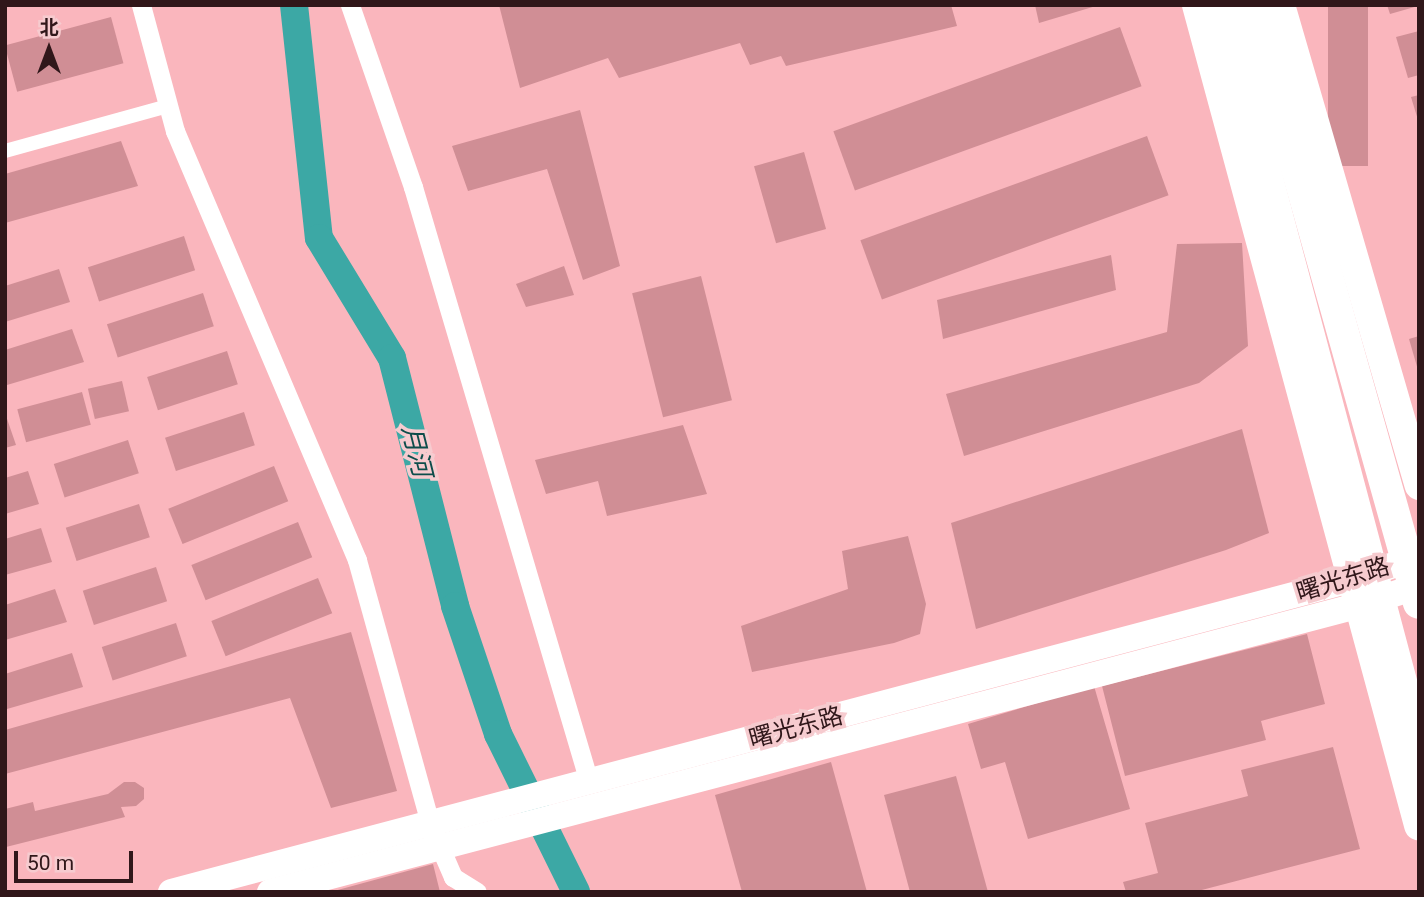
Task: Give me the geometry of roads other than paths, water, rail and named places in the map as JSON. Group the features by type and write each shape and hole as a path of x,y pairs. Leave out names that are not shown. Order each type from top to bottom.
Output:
{"highway":[{"path":"1221,5 1419,750"},
{"path":"1251,5 1419,603"}],"main road":[{"path":"1197,5 1419,825"},
{"path":"1280,5 1419,485"},
{"name":"曙光东路","path":"171,892 430,824 477,825 1357,592 1419,556"},
{"name":"曙光东路","path":"565,802 589,782 1357,592 1419,586"},
{"name":"曙光东路","path":"270,892 441,848 477,825"}],"street":[{"path":"141,5 175,131 356,560 430,824 453,877 477,892"},
{"path":"350,5 413,187 589,782"},
{"path":"5,151 168,106"}],"waterway":[{"name":"月河","path":"294,5 319,238 392,358 455,606 498,734 576,892"}]}
